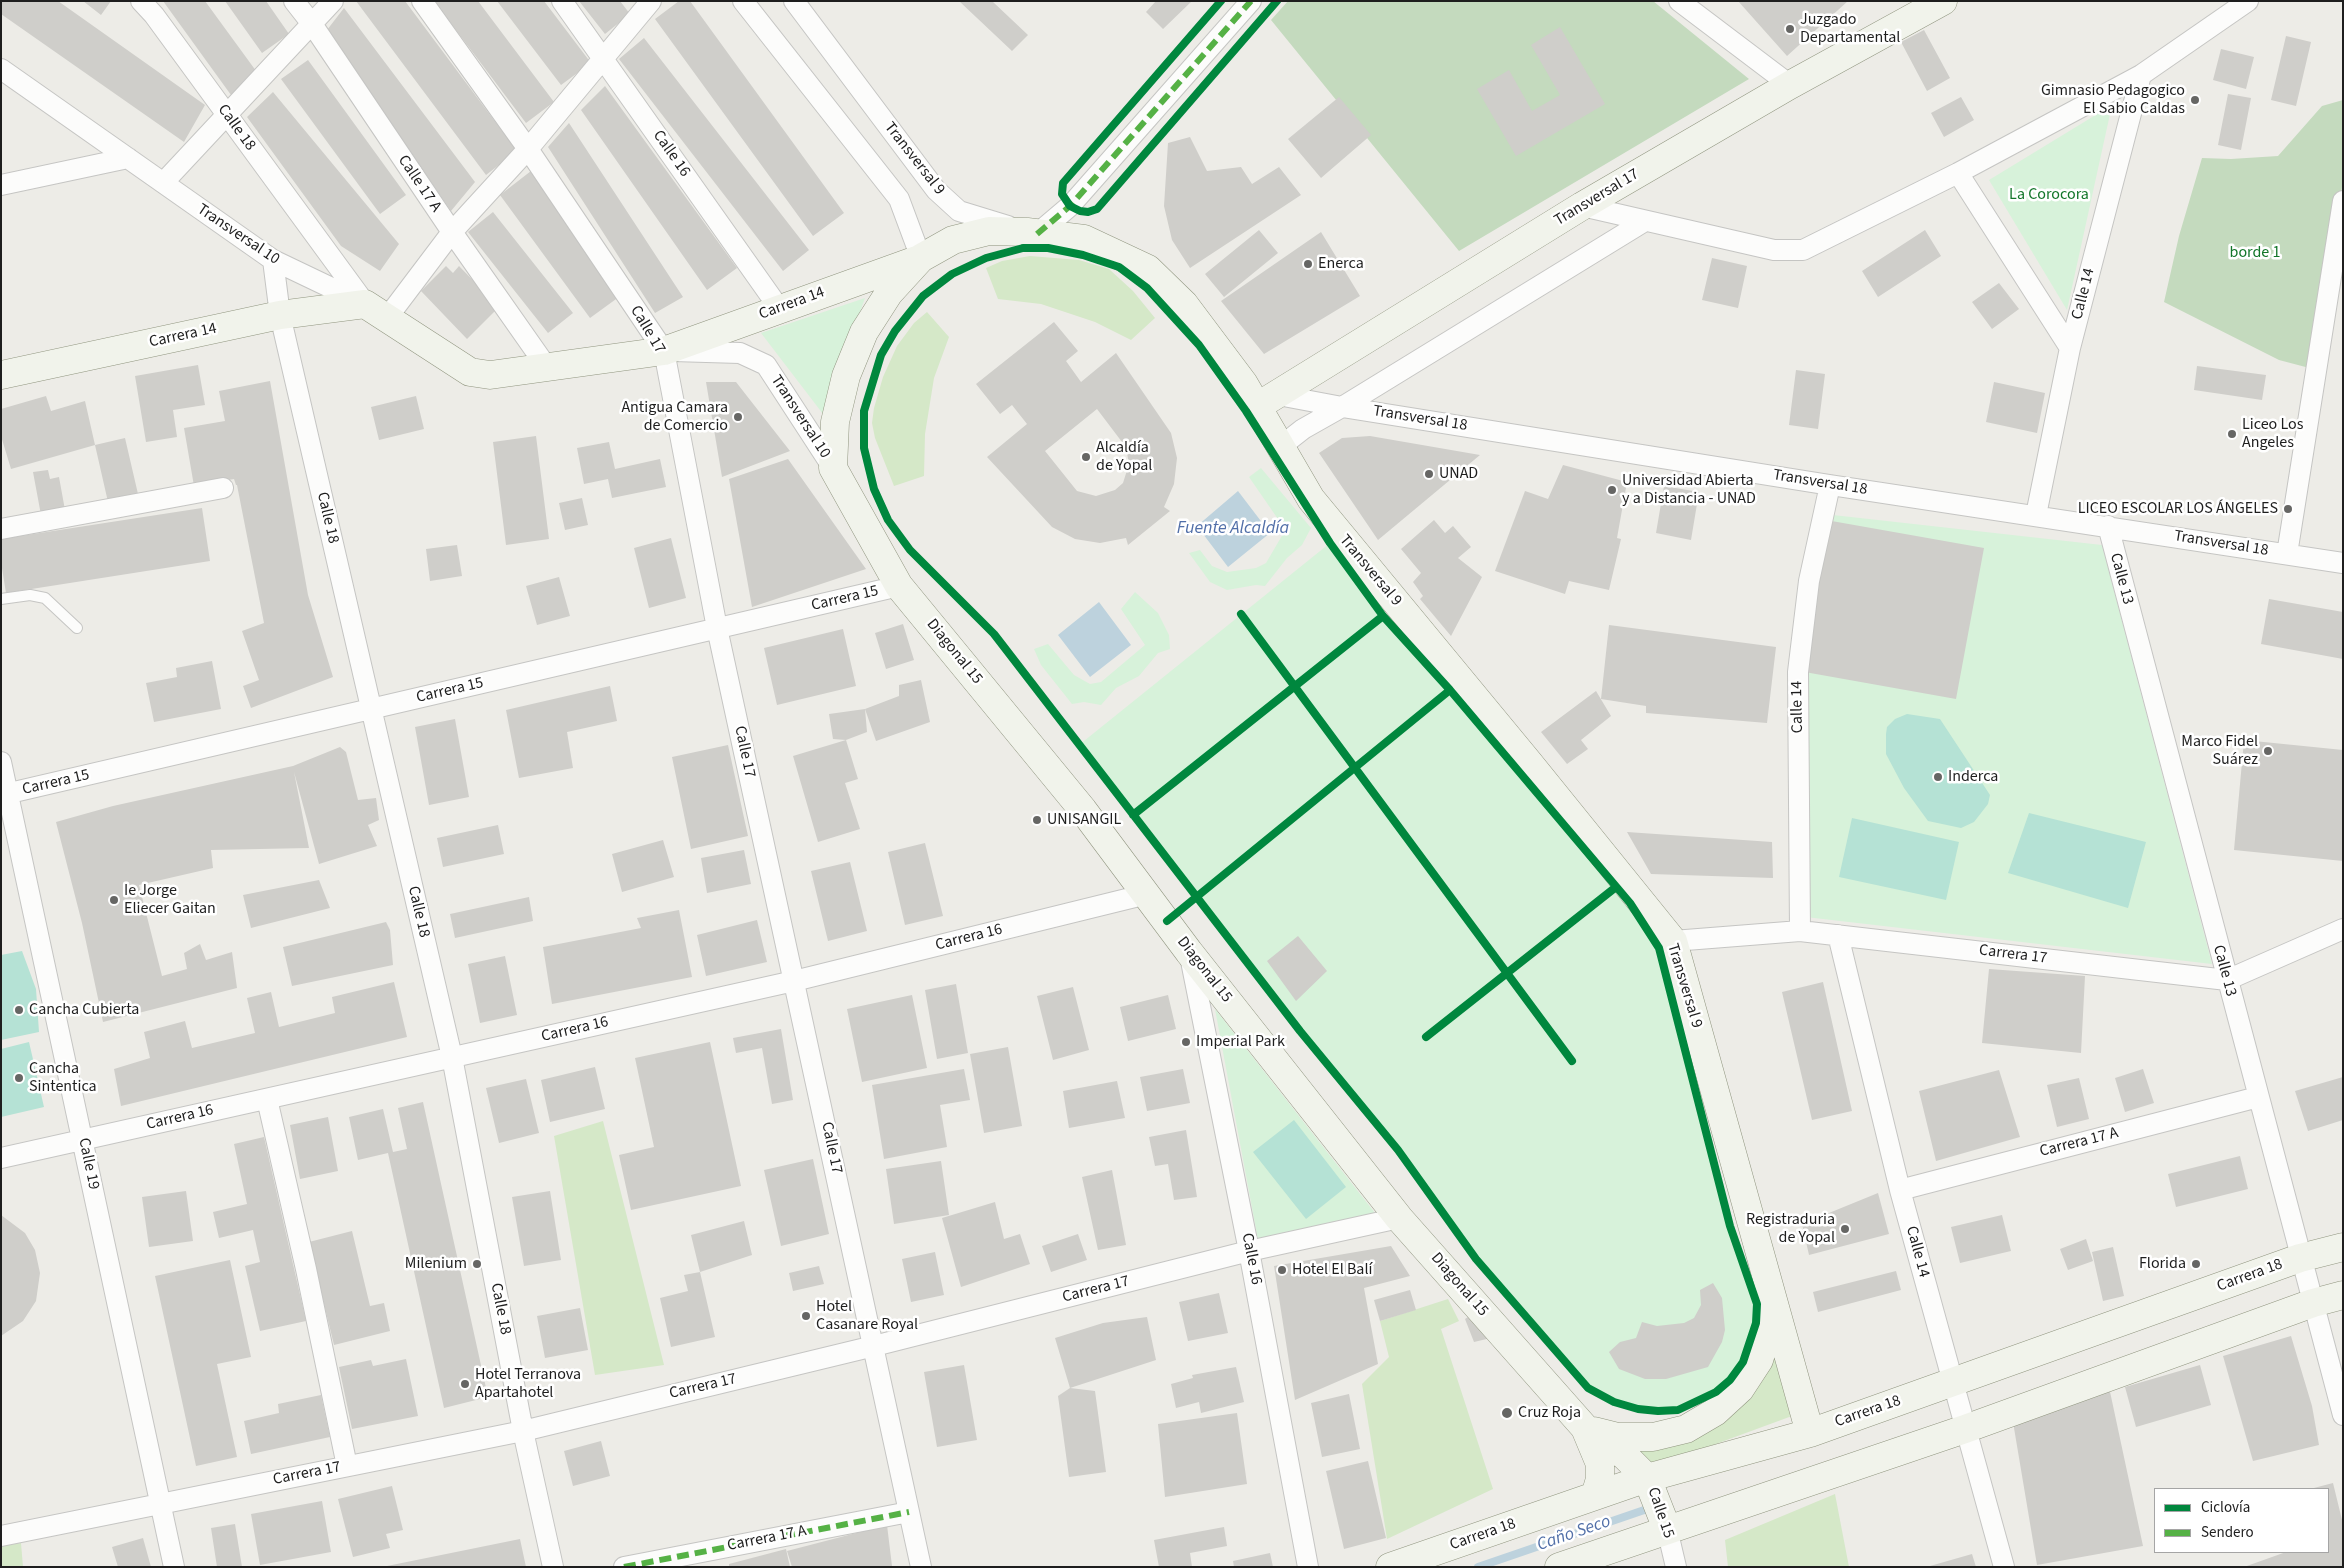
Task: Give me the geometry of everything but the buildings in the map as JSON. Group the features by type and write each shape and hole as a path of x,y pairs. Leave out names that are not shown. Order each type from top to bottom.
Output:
{"street":[{"name":"Calle 18","path":"141,1 154,14 226,115 376,311"},
{"name":"Calle 17 A","path":"294,1 312,24 452,232 546,366"},
{"path":"163,183 333,1"},
{"name":"Calle 17","path":"422,1 528,149 664,351 718,628 921,1567"},
{"name":"Calle 16","path":"562,1 779,308"},
{"path":"376,311 528,149 651,1"},
{"path":"743,1 899,199 921,258"},
{"name":"Transversal 9","path":"794,1 936,190 959,211 1032,233 1084,239 1148,269 1184,304 1268,401 1280,447 1311,499 1536,771 1673,941 1771,1293"},
{"path":"833,468 835,422 849,367 864,332 889,293 921,258 953,240 989,231 1032,233 1070,206 1251,1"},
{"path":"1679,1 1790,85"},
{"name":"Transversal 17","path":"1268,401 1582,206 1790,85 1943,1"},
{"path":"1582,206 1774,250 1802,250 1958,173 2141,75 2248,1"},
{"name":"Transversal 10","path":"1,69 272,260 376,311 470,372 490,375"},
{"name":"Calle 14","path":"2036,515 2070,348 2141,75"},
{"path":"1,185 128,158"},
{"path":"1958,173 2070,348"},
{"path":"2287,554 2343,201"},
{"path":"1280,447 1303,429 1645,221"},
{"name":"Carrera 14","path":"664,351 921,258"},
{"name":"Calle 18","path":"272,260 280,315 452,1057 523,1430 553,1567"},
{"name":"Carrera 14","path":"1,375 280,315 376,311"},
{"name":"Carrera 14","path":"490,375 664,351 740,354"},
{"name":"Transversal 10","path":"740,354 766,365 833,468"},
{"name":"Transversal 18","path":"1268,401 1342,407 1830,485 2343,563"},
{"name":"Diagonal 15","path":"833,468 899,586 1083,810 1189,952 1400,1218 1585,1428"},
{"name":"Calle 14","path":"1800,931 1798,672 1809,581 1830,485"},
{"path":"1,529 223,488"},
{"name":"Calle 13","path":"2108,526 2343,1415"},
{"name":"Carrera 15","path":"5,794 899,586"},
{"name":"Calle 19","path":"1,762 5,794 174,1567"},
{"name":"Carrera 16","path":"1,1158 794,981 1147,894"},
{"path":"2227,980 2343,928"},
{"name":"Carrera 17","path":"1673,941 1800,931 2227,980"},
{"name":"Calle 14","path":"1838,935 1900,1190 2004,1567"},
{"name":"Calle 16","path":"1189,952 1250,1251 1308,1567"},
{"name":"Carrera 17 A","path":"1900,1190 2258,1097"},
{"path":"267,1099 306,1269 347,1466"},
{"name":"Carrera 17","path":"1,1536 523,1430 874,1346 1250,1251 1400,1218"},
{"name":"Carrera 18","path":"1390,1567 1647,1478 1810,1433 1953,1385 2343,1247"},
{"path":"1585,1428 1618,1437 1653,1437 1686,1429 1715,1412 1740,1389 1758,1360 1769,1327 1771,1293"},
{"path":"1771,1293 1810,1433"},
{"path":"1559,1567 1965,1426 2311,1298 2343,1295"},
{"path":"1585,1428 1600,1464 1600,1479 1595,1496"},
{"name":"Calle 15","path":"1585,1428 1625,1456 1647,1478 1667,1529 1676,1567"},
{"name":"Carrera 17 A","path":"624,1567 910,1512"}],"lane":[{"path":"1,599 30,594 45,598 77,628"}],"green space":[{"path":"1288,1 1653,1 1749,79 1459,251 1271,20"},
{"name":"borde 1","path":"2343,100 2343,180 2317,370 2279,360 2164,302 2179,236 2202,158 2231,159 2278,156 2322,106"},
{"name":"La Corocora","path":"2112,105 2067,310 1989,180"},
{"path":"1030,256 1079,260 1109,269 1133,291 1155,318 1131,340 1095,322 1041,304 998,299 986,268 1002,261"},
{"path":"865,298 823,414 761,333"},
{"path":"927,312 949,337 934,378 925,434 924,476 894,486 875,438 872,423 874,408 883,377 897,346 914,323"},
{"path":"1261,468 1311,528 1302,545 1287,558 1265,586 1256,585 1227,590 1210,582 1189,553 1200,550 1212,566 1227,572 1256,568 1266,563 1283,534 1280,522 1249,477"},
{"path":"1824,514 2102,545 2212,964 1797,916 1799,673"},
{"path":"1330,543 1383,616 1630,903 1659,948 1730,1226 1757,1304 1756,1323 1750,1343 1743,1362 1730,1380 1716,1392 1678,1410 1638,1409 1614,1402 1588,1388 1476,1259 1398,1150 1300,1031 1079,745"},
{"path":"1135,592 1158,613 1169,635 1170,649 1158,653 1139,676 1116,688 1101,705 1084,702 1072,704 1041,665 1034,649 1048,644 1074,675 1090,684 1101,682 1145,645 1121,609"},
{"name":"Inderca","path":"1907,714 1940,719 1990,795 1988,804 1974,822 1961,828 1928,821 1904,788 1886,754 1886,734 1887,727 1895,719"},
{"path":"2029,813 2146,842 2128,908 2008,873"},
{"path":"1852,818 1959,842 1946,900 1839,877"},
{"name":"Cancha Cubierta","path":"22,951 36,989 39,1032 1,1040 1,955"},
{"path":"1215,1009 1375,1213 1258,1240"},
{"name":"Cancha Sintentica","path":"29,1042 44,1107 1,1117 1,1049"},
{"path":"1294,1120 1346,1187 1306,1219 1253,1152"},
{"path":"603,1121 664,1365 595,1375 554,1136"},
{"path":"1448,1299 1459,1321 1441,1329 1493,1489 1387,1539 1362,1384 1389,1357 1380,1321"},
{"path":"1775,1356 1792,1416 1656,1466 1627,1449 1659,1450 1699,1437 1718,1426 1750,1398 1763,1380"},
{"path":"1835,1494 1849,1567 1728,1567 1725,1540"},
{"path":"21,1543 23,1567 1,1567 1,1546"}],"water":[{"name":"Fuente Alcaldía","path":"1238,491 1270,533 1228,567 1197,526"},
{"path":"1099,602 1131,645 1090,677 1058,635"}],"waterway":[{"name":"Caño Seco","path":"1478,1567 1653,1507"}],"marked path":[{"path":"1037,234 1070,206 1251,1"},
{"path":"624,1567 909,1512"}],"cycle path":[{"path":"1221,1 1063,183 1062,194 1070,206 1080,211 1088,212 1097,209 1277,1"},
{"path":"1023,248 1048,248 1083,255 1119,267 1147,288 1199,345 1246,411 1330,543 1383,616 1450,690 1630,903 1659,948 1730,1226 1757,1304 1756,1323 1743,1362 1730,1380 1716,1392 1678,1410 1658,1411 1638,1409 1614,1402 1588,1388 1476,1259 1398,1150 1300,1031 994,634 910,550 888,520 874,489 864,448 864,411 881,355 895,331 923,296 952,274 986,258 1023,248"},
{"path":"1241,614 1572,1061"},
{"path":"1133,815 1383,616"},
{"path":"1167,921 1450,690"},
{"path":"1426,1037 1616,887"}],"place":[{"name":"Juzgado Departamental","path":"1790,29"},
{"name":"Gimnasio Pedagogico El Sabio Caldas","path":"2195,100"},
{"name":"Enerca","path":"1308,264"},
{"name":"Antigua Camara de Comercio","path":"738,417"},
{"name":"Liceo Los Angeles","path":"2232,434"},
{"name":"Alcaldía de Yopal","path":"1086,457"},
{"name":"UNAD","path":"1429,474"},
{"name":"Universidad Abierta y a Distancia - UNAD","path":"1612,490"},
{"name":"LICEO ESCOLAR LOS ÁNGELES","path":"2288,509"},
{"name":"Marco Fidel Suárez","path":"2268,751"},
{"name":"Inderca","path":"1938,777"},
{"name":"UNISANGIL","path":"1037,820"},
{"name":"Ie Jorge Eliecer Gaitan","path":"114,900"},
{"name":"Cancha Cubierta","path":"19,1010"},
{"name":"Imperial Park","path":"1186,1042"},
{"name":"Cancha Sintentica","path":"19,1078"},
{"name":"Registraduria de Yopal","path":"1845,1229"},
{"name":"Milenium","path":"477,1264"},
{"name":"Florida","path":"2196,1264"},
{"name":"Hotel El Balí","path":"1282,1270"},
{"name":"Hotel Casanare Royal","path":"806,1316"},
{"name":"Hotel Terranova Apartahotel","path":"465,1384"},
{"name":"Cruz Roja","path":"1507,1413"}]}
